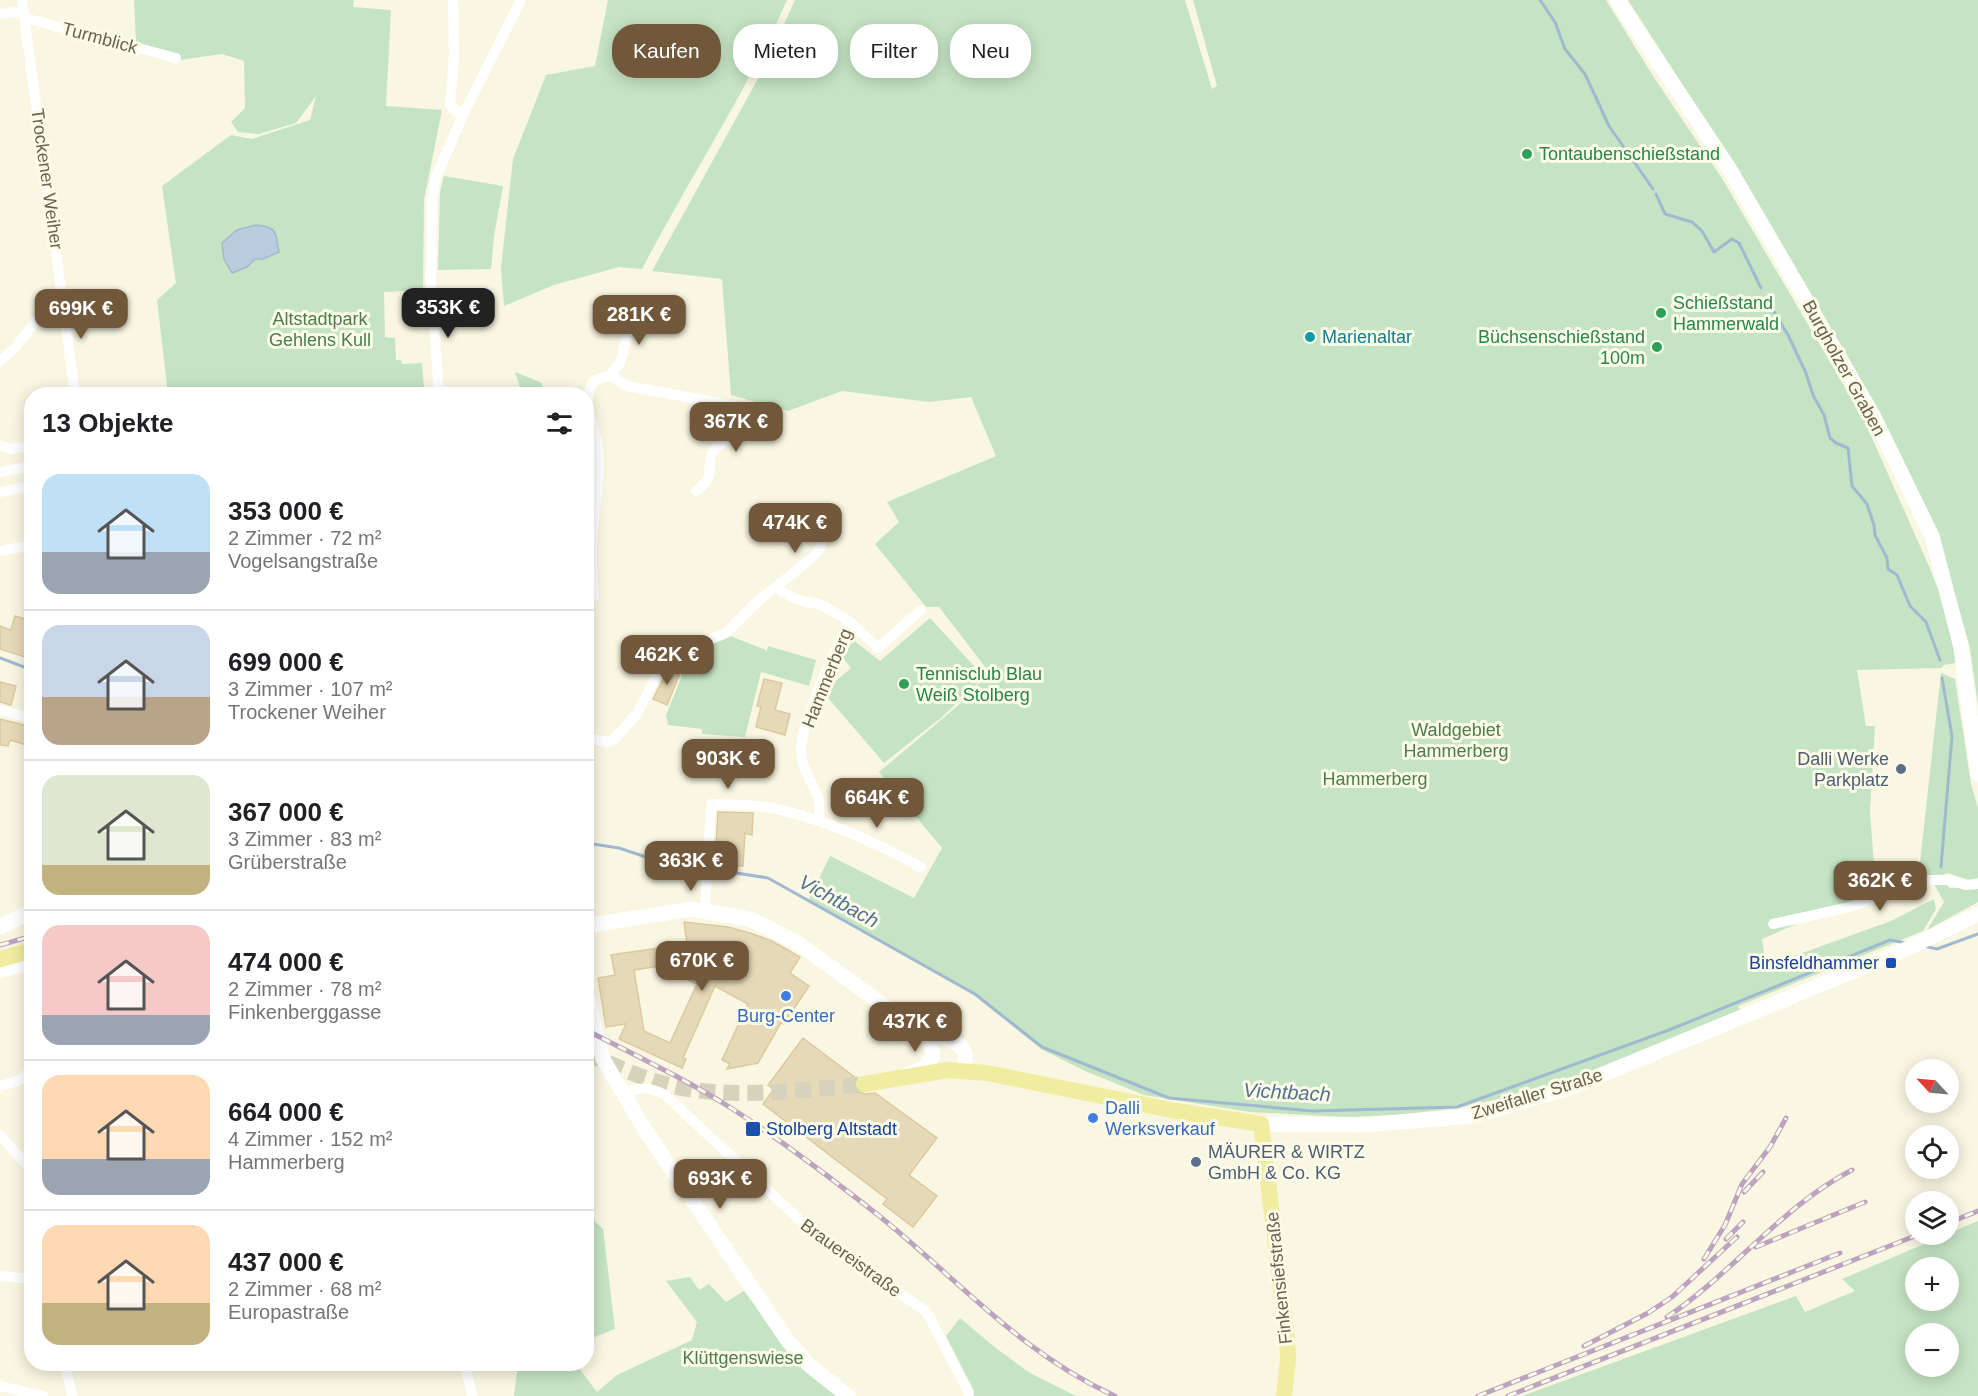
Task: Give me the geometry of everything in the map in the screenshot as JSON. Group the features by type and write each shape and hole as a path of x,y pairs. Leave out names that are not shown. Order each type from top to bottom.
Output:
{"main road":[{"name":"Burgholzer Graben","path":"1617,0 1729,168 1752,207 1873,415 1932,536 1961,647 1973,722 1978,774"},
{"path":"594,925 675,910 705,910 750,920 799,944 875,1001 948,1041 962,1070"},
{"name":"Zweifaller Straße","path":"864,1084 962,1070 1020,1078 1176,1112 1261,1124 1363,1125 1472,1116 1572,1087 1902,951 1978,914"},
{"path":"0,927 24,915"},
{"path":"0,959 24,952"},
{"path":"901,1077 925,1067 930,1062 933,1050 922,1028"},
{"path":"594,1029 603,1059 645,1130 788,1341 808,1364 848,1396"},
{"name":"Finkensiefstraße","path":"1261,1124 1287,1339 1288,1359 1284,1396"}],"street":[{"path":"453,0 454,58 450,105 463,115"},
{"path":"438,387 431,285 432,202 438,170 521,0"},
{"path":"0,14 24,9"},
{"name":"Turmblick","path":"24,9 176,58"},
{"name":"Trockener Weiher","path":"24,9 74,387"},
{"path":"0,361 15,348 61,288"},
{"path":"591,387 594,381 610,375 620,363 637,299"},
{"path":"610,375 627,386 735,406 742,424 741,430 731,440 716,447 711,458 710,477 706,484 696,491"},
{"path":"594,427 600,475 594,521"},
{"path":"0,446 14,449 24,447"},
{"path":"0,472 24,468"},
{"path":"0,492 24,488"},
{"path":"594,739 613,740 626,727 646,699 666,657 726,633 757,602 813,557 820,548 825,527"},
{"path":"0,551 24,546"},
{"path":"777,588 795,599 822,605 849,621"},
{"name":"Hammerberg","path":"818,821 820,801 805,768 801,751 804,732 835,650 849,621 878,648 921,610"},
{"path":"0,710 24,716"},
{"path":"705,910 711,804 771,808 818,821 886,848 921,867"},
{"path":"1773,924 1850,907 1929,880 1947,880 1966,885 1978,884"},
{"path":"0,973 24,967"},
{"path":"0,1086 18,1081 24,1076"},
{"name":"Brauereistraße","path":"624,1093 639,1087 652,1088 664,1094 803,1223 856,1264 926,1311 969,1393"},
{"path":"0,1135 24,1162"},
{"path":"0,1276 24,1278"},
{"path":"67,1371 72,1396"},
{"path":"467,1371 472,1396"},
{"path":"0,1386 43,1396"}],"green space":[{"name":"Altstadtpark Gehlens Kull","path":"134,0 354,0 353,7 391,10 386,106 442,110 424,200 423,290 384,292 385,337 395,338 396,360 401,360 402,364 422,363 424,387 167,387 157,300 176,283 162,186 231,135 252,139 310,120 316,96 296,123 259,134 238,132 231,122 245,108 244,61 222,54 180,60 136,43"},
{"path":"608,0 787,0 776,24 733,24 733,78 749,78 642,269 619,267 554,285 504,306 501,268 513,159 546,75 595,66"},
{"name":"Waldgebiet Hammerberg","path":"795,0 1185,0 1212,89 1217,86 1193,0 1606,0 1653,76 1723,180 1864,420 1946,609 1956,663 1944,665 1941,668 1857,670 1866,726 1875,726 1870,812 1875,878 1920,863 1941,673 1955,679 1971,784 1978,808 1978,878 1969,880 1948,873 1824,912 1762,939 1766,966 1891,921 1934,899 1936,909 1923,931 1738,1006 1740,1010 1576,1078 1513,1096 1457,1108 1398,1115 1345,1117 1250,1112 1144,1095 1085,1071 1041,1049 975,996 808,901 830,856 914,898 942,848 879,772 961,703 989,672 939,607 926,607 875,544 899,522 887,502 996,456 971,397 929,402 842,391 788,411 731,395 722,279 652,271 758,78 838,78 838,24 784,24"},
{"path":"1628,0 1978,0 1978,705 1970,648 1939,537 1744,180"},
{"path":"444,176 503,186 491,269 438,270 440,192"},
{"path":"515,372 542,383 542,387 520,387"},
{"name":"Tennisclub Blau Weiß Stolberg","path":"930,618 984,677 942,717 884,763 823,692 851,668 838,652 852,639 880,661"},
{"path":"730,636 766,650 766,653 768,646 816,660 809,686 761,672 745,737 702,734 702,729 668,725 666,715 681,678 685,653"},
{"path":"1933,882 1947,884 1949,888 1978,888 1978,902 1927,930 1944,902"},
{"path":"594,1221 603,1229 615,1329 594,1337"},
{"path":"1978,1221 1978,1396 1522,1396 1796,1296 1805,1312 1855,1291 1842,1279 1922,1245 1959,1245 1959,1229"},
{"name":"Klüttgenswiese","path":"690,1277 699,1290 709,1284 726,1302 744,1291 807,1373 836,1396 514,1396 517,1371 581,1371 597,1392 617,1375 692,1340 697,1322 666,1281"},
{"path":"960,1318 1030,1373 1076,1396 973,1396 974,1391 946,1336"}],"water":[{"path":"256,225 269,227 275,232 279,252 263,259 255,259 247,267 232,273 224,259 222,243 237,230"}],"building":[{"path":"15,616 24,619 24,656 0,649 0,626 11,630"},
{"path":"671,664 676,666 679,676 667,705 653,699"},
{"path":"764,679 782,683 775,710 790,714 785,735 756,727 761,707 757,706"},
{"path":"0,682 16,686 11,705 0,702"},
{"path":"0,719 24,725 24,744 10,740 8,746 0,745"},
{"path":"718,812 753,813 752,835 745,833 743,866 715,865"},
{"path":"684,922 728,927 750,933 772,941 800,957 790,973 809,986 784,1024 781,1023 758,1063 727,1069 730,1064 722,1060 748,1004 715,986 683,1058 686,1059 682,1068 619,1039 626,1024 606,1027 598,978 615,975 611,955 687,944","holes":["674,964 670,972 697,984 670,1043 644,1031 634,970"]},
{"path":"803,1038 856,1078 854,1085 856,1091 865,1094 875,1093 937,1138 909,1175 937,1196 913,1227 883,1204 887,1199 763,1104 774,1089 768,1085"}],"waterway":[{"path":"1540,0 1555,22 1565,49 1585,74 1609,126 1653,189"},
{"path":"1656,194 1665,214 1692,222 1702,231 1714,252 1732,239 1739,243 1761,288"},
{"path":"1767,300 1788,335 1806,373 1813,395 1824,415 1830,438 1848,448 1852,486 1867,504 1875,535 1887,558 1888,569 1897,575 1910,606 1926,622 1940,660"},
{"name":"Vichtbach","path":"0,658 24,667"},
{"path":"1941,867 1952,736 1942,678"},
{"name":"Vichtbach","path":"594,844 619,848 658,861 705,868"},
{"name":"Vichtbach","path":"711,869 768,878 975,994 1042,1047 1169,1098 1312,1111 1457,1107 1669,1030 1890,940 1906,943"},
{"name":"Vichtbach","path":"1924,946 1937,949 1978,934"}],"tunnel":[{"path":"594,1056 653,1080 694,1090 758,1093 864,1084"}],"railway":[{"path":"0,945 24,938"},
{"path":"594,1034 696,1087 768,1133 878,1215 1019,1336 1049,1358 1115,1396"},
{"path":"1704,1259 1725,1225 1742,1184 1770,1147 1786,1118"},
{"path":"1667,1317 1714,1281 1802,1202 1852,1170"},
{"path":"1744,1192 1763,1172"},
{"path":"1756,1247 1865,1202"},
{"path":"1959,1219 1978,1211"},
{"path":"1726,1239 1743,1222"},
{"path":"1584,1346 1648,1313 1672,1297 1737,1237"},
{"path":"1508,1396 1905,1240"},
{"path":"1478,1396 1840,1253"}],"place":[{"name":"Tontaubenschießstand","path":"1527,154"},
{"name":"Schießstand Hammerwald","path":"1661,313"},
{"name":"Marienaltar","path":"1310,337"},
{"name":"Büchsenschießstand 100m","path":"1657,347"},
{"name":"Tennisclub Blau Weiß Stolberg","path":"904,684"},
{"name":"Dalli Werke Parkplatz","path":"1901,769"},
{"name":"Binsfeldhammer","path":"1891,963"},
{"name":"Burg-Center","path":"786,996"},
{"name":"Dalli Werksverkauf","path":"1093,1118"},
{"name":"Stolberg Altstadt","path":"753,1129"},
{"name":"MÄURER & WIRTZ GmbH & Co. KG","path":"1196,1162"}]}
